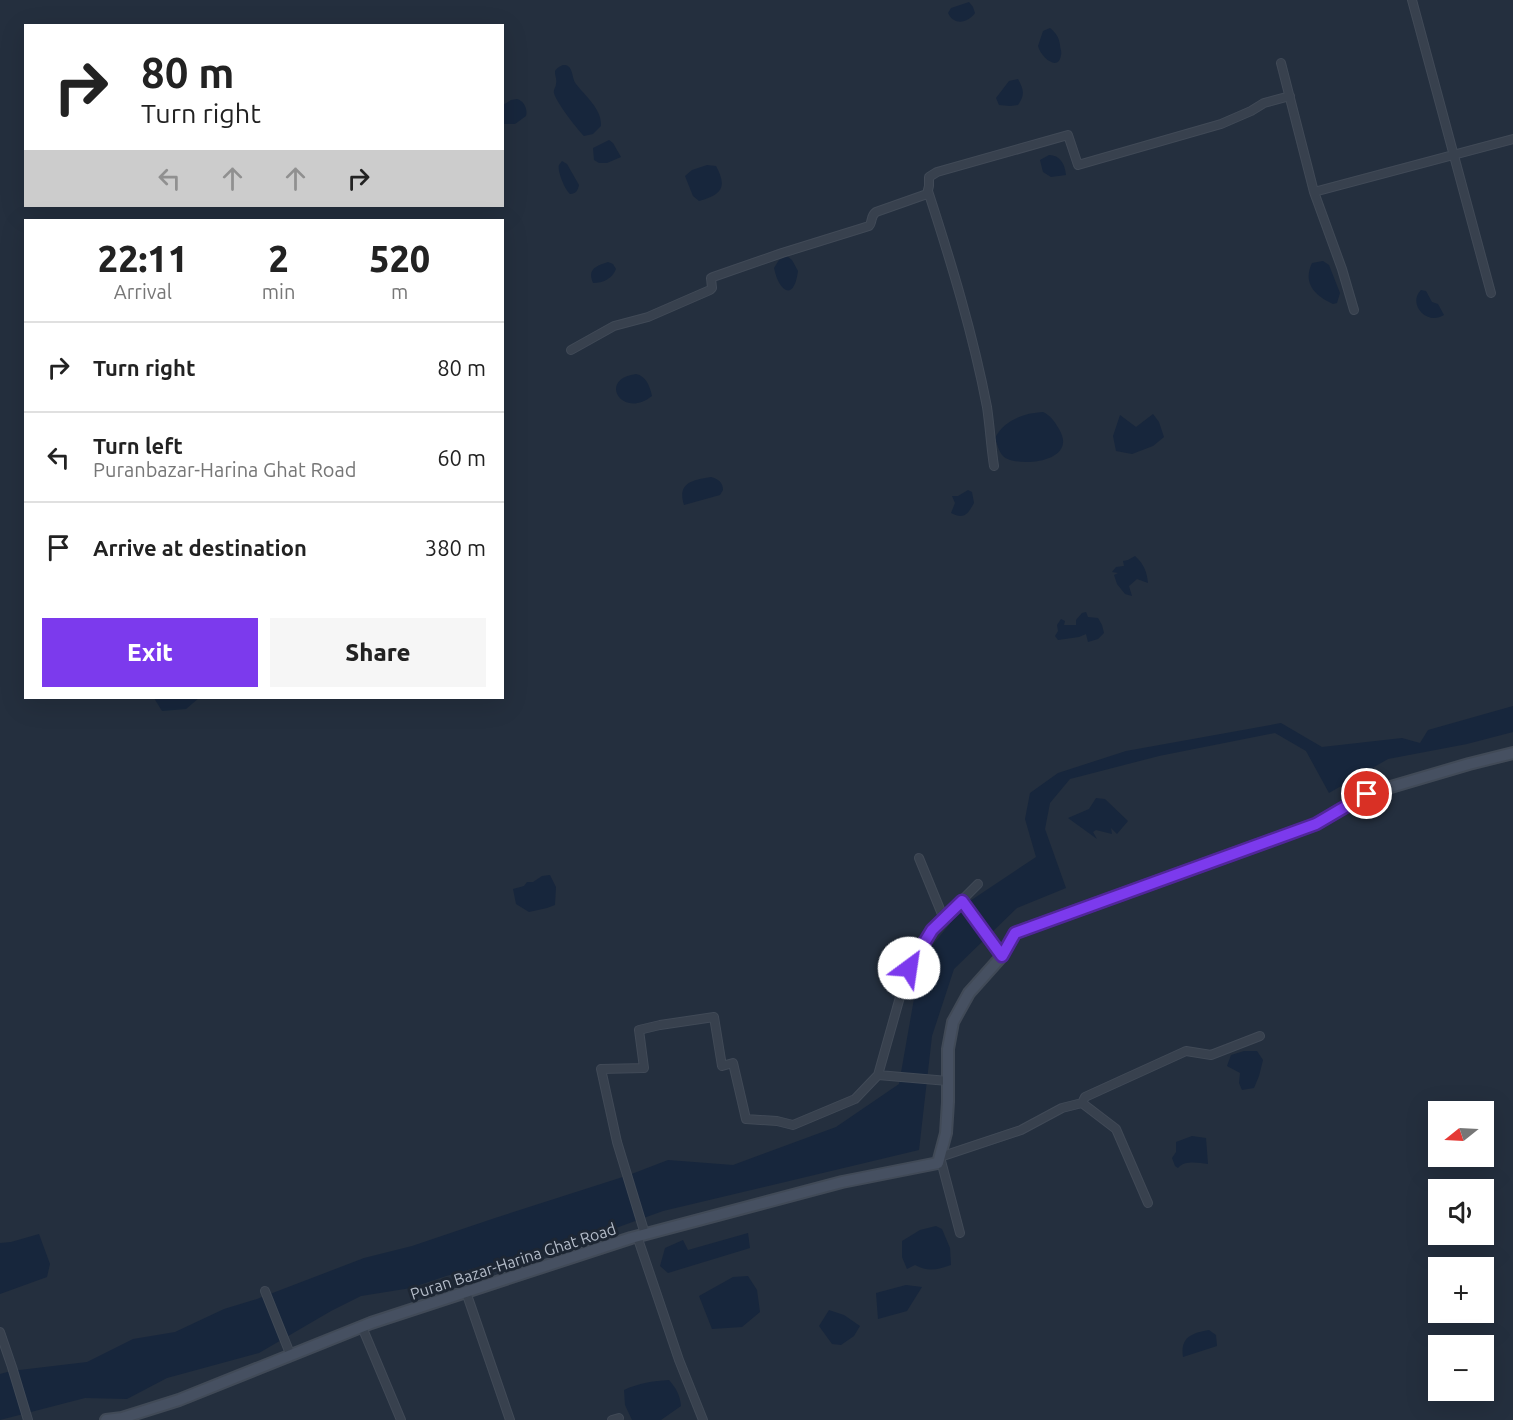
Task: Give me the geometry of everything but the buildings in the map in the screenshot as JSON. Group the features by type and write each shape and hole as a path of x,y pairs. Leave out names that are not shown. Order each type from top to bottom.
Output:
{"main road":[{"path":"939,1160 946,1133 948,1049 953,1022 969,993 1002,956 1015,933 1316,824 1367,794 1513,753"},
{"name":"Puran Bazar-Harina Ghat Road","path":"106,1420 122,1418 178,1400 362,1327 641,1235 842,1182 939,1160"}],"street":[{"path":"1412,0 1491,293"},
{"path":"1281,63 1314,192 1354,310"},
{"path":"994,466 986,405 956,280 928,191 929,177 937,172 1068,135 1078,165 1221,124 1264,103 1290,96"},
{"path":"1314,192 1513,139"},
{"path":"571,350 614,326 648,316 710,290 713,277 869,226 874,213 927,194 928,191"},
{"path":"919,858 944,919"},
{"path":"703,1420 679,1360 641,1235 601,1069 644,1068 639,1030 714,1017 722,1065 733,1063 746,1119 793,1125 855,1099 878,1075 900,998 897,987 932,930 978,884"},
{"path":"962,901 1002,956"},
{"path":"960,1233 939,1160 1021,1130 1062,1108 1082,1103 1085,1097 1186,1051 1211,1055 1260,1036"},
{"path":"878,1075 948,1082"},
{"path":"1082,1103 1116,1129 1148,1203"},
{"path":"266,1291 291,1356"},
{"path":"466,1292 510,1420"},
{"path":"362,1327 401,1420"},
{"path":"0,1332 28,1420"}],"water":[{"path":"969,2 975,13 965,21 954,20 948,13 951,8"},
{"path":"1050,28 1060,42 1060,60 1054,63 1046,59 1038,46 1043,31"},
{"path":"563,65 570,67 576,84 599,114 601,126 593,134 584,136 556,97 554,92 555,71"},
{"path":"1018,79 1023,92 1018,105 999,105 996,98 1009,81"},
{"path":"517,99 522,102 526,116 515,124 504,124 504,104"},
{"path":"609,140 621,157 607,163 599,163 594,160 593,148"},
{"path":"1049,155 1061,161 1066,175 1051,177 1043,172 1040,160"},
{"path":"562,161 567,164 579,185 574,193 568,192 559,172 559,165"},
{"path":"707,165 716,166 722,185 713,196 699,201 693,196 685,176 692,170"},
{"path":"787,256 798,271 796,281 790,290 786,290 779,283 774,268 779,260"},
{"path":"1323,261 1329,265 1340,293 1337,303 1333,304 1321,297 1310,283 1309,270 1312,263"},
{"path":"608,262 616,269 612,275 607,280 593,283 592,271"},
{"path":"1421,290 1426,291 1432,302 1438,304 1444,315 1431,318 1421,312 1416,301"},
{"path":"636,374 647,382 652,396 641,402 623,401 616,389 618,383 624,377"},
{"path":"1043,412 1059,429 1063,441 1061,450 1043,460 1031,462 1009,460 1003,456 995,438 1004,426 1022,416"},
{"path":"1153,414 1159,422 1164,437 1153,446 1132,454 1116,451 1113,436 1120,415 1136,427"},
{"path":"711,477 722,485 723,490 720,495 684,505 682,498 684,487 692,481"},
{"path":"968,490 972,492 974,503 970,510 962,516 951,513 955,503 952,496 958,496"},
{"path":"1135,556 1144,568 1148,583 1137,579 1129,586 1132,596 1125,594 1117,584 1114,575 1118,573 1112,572 1116,567 1124,566 1123,561"},
{"path":"1086,612 1088,617 1098,618 1102,625 1104,633 1098,639 1088,642 1086,634 1058,640 1055,636 1061,619 1065,621 1064,625 1076,625 1076,620"},
{"path":"155,699 198,699 186,709 162,711"},
{"path":"1513,706 1513,732 1467,744 1388,759 1329,793 1306,751 1275,733 1159,756 1070,779 1050,803 1045,829 1066,888 1017,908 954,969 932,1036 919,1150 663,1211 602,1233 446,1276 411,1288 361,1296 259,1353 167,1378 127,1399 85,1398 0,1420 0,1374 87,1362 133,1339 175,1332 224,1309 257,1299 364,1258 412,1246 668,1160 733,1165 836,1127 899,1084 921,959 967,903 1036,857 1025,819 1030,793 1058,773 1126,751 1281,723 1322,747 1402,738 1420,743 1428,730"},
{"path":"1096,798 1105,799 1128,821 1117,834 1111,828 1112,834 1096,830 1093,832 1097,839 1068,818 1089,809"},
{"path":"550,875 556,887 555,905 529,912 516,904 513,889 542,876"},
{"path":"1244,1051 1257,1051 1263,1060 1254,1088 1242,1090 1239,1083 1240,1073 1227,1066 1231,1055"},
{"path":"1192,1136 1206,1138 1208,1164 1188,1163 1178,1168 1172,1158 1176,1152 1176,1142"},
{"path":"936,1226 942,1229 950,1248 951,1265 933,1270 915,1265 907,1269 902,1257 902,1241 920,1230"},
{"path":"748,1233 750,1248 668,1273 660,1266 665,1248 683,1240 688,1250"},
{"path":"39,1234 50,1264 47,1277 0,1294 0,1243"},
{"path":"748,1276 757,1290 760,1312 742,1327 712,1329 699,1296 733,1277"},
{"path":"906,1285 922,1287 907,1311 878,1319 876,1293"},
{"path":"829,1310 844,1315 860,1326 854,1336 841,1345 832,1344 819,1326"},
{"path":"1209,1330 1216,1335 1217,1346 1183,1357 1185,1340 1197,1333"},
{"path":"669,1380 680,1398 681,1406 661,1420 632,1420 625,1405 624,1390 646,1383"}],"route":[{"path":"909,968 932,930 962,901 1002,956 1015,933 1316,824 1367,794"}]}
